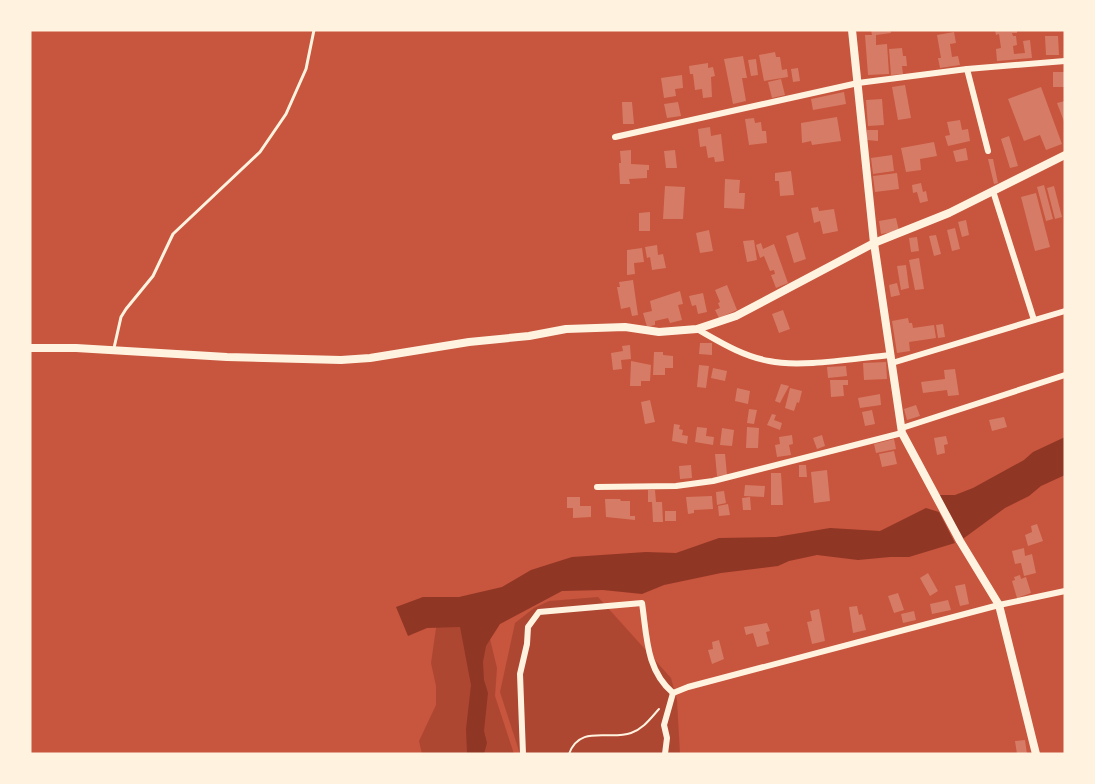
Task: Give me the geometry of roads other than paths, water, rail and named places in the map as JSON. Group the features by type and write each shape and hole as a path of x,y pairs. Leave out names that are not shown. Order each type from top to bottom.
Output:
{"street":[{"path":"852,30 874,243 902,431 934,495 999,605 1036,754"},
{"path":"615,137 858,83 967,69 1065,61"},
{"path":"967,69 988,152"},
{"path":"30,348 341,360 370,358 566,329 625,327 658,332 697,329 736,316 764,303 874,243 949,213 1065,155"},
{"path":"993,191 1034,320"},
{"path":"697,329 730,348 770,362 891,359 1065,311"},
{"path":"597,488 676,486 713,481 902,431 1065,375"},
{"path":"665,754 667,738 664,725 674,693 688,687 999,605 1065,591"},
{"path":"523,754 520,674 527,644 528,627 539,612 642,603 650,656 661,682 674,693"}],"lane":[{"path":"114,350 126,309 153,276 173,234 250,162 269,140 286,114 306,69 314,30"}]}
